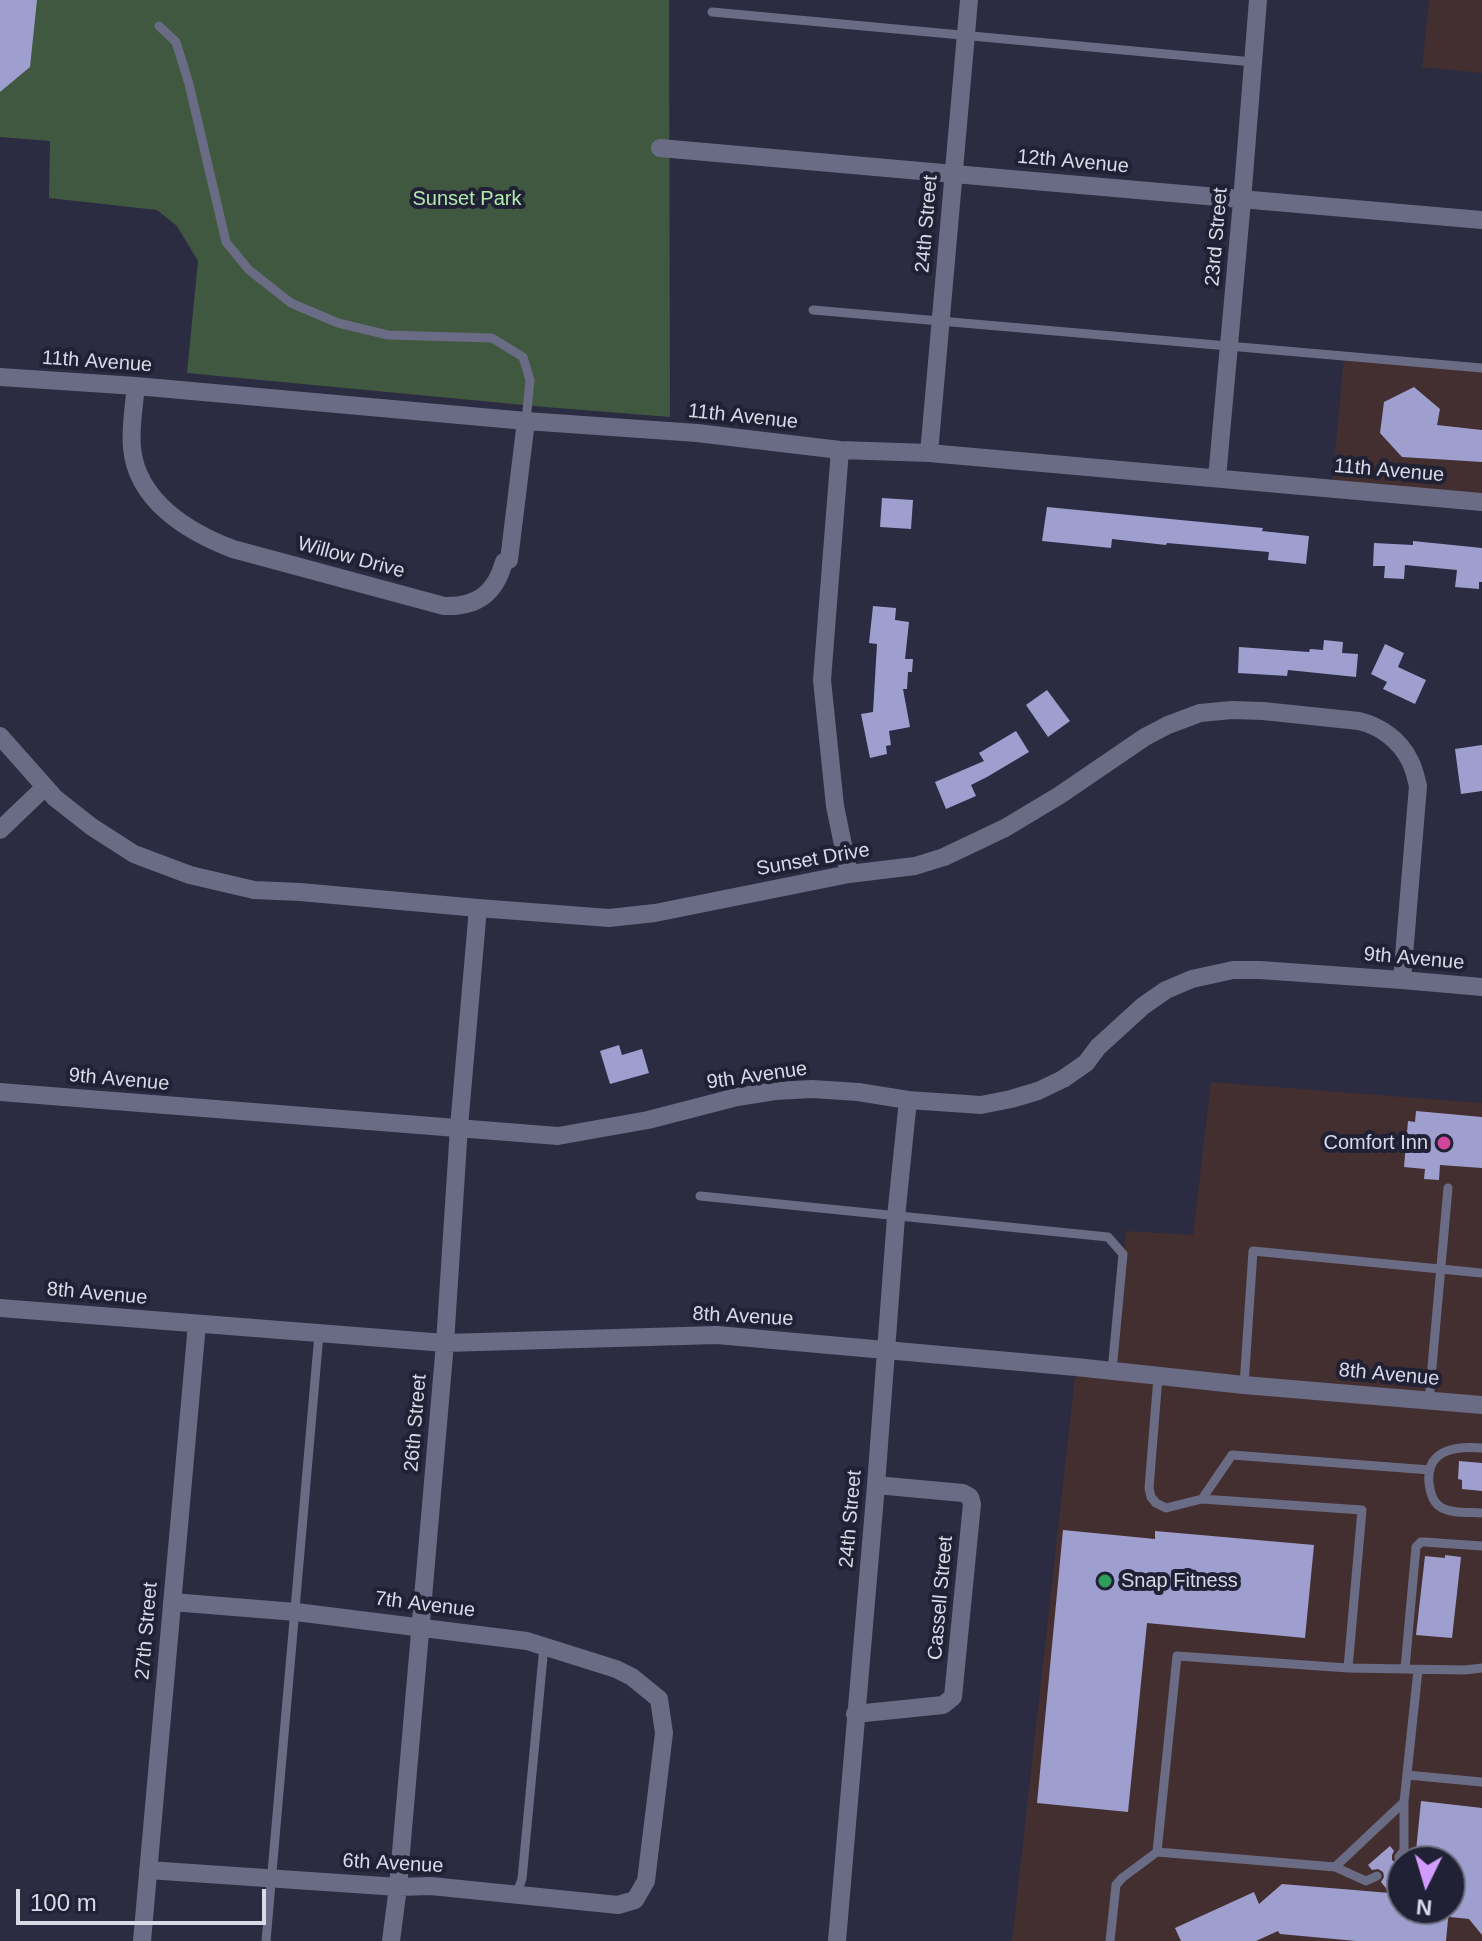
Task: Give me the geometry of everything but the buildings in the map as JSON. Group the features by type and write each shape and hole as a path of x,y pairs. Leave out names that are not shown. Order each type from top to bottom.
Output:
{"street":[{"name":"24th Street","path":"929,453 969,0"},
{"name":"23rd Street","path":"1217,478 1258,0"},
{"name":"12th Avenue","path":"660,148 1482,220"},
{"name":"11th Avenue","path":"0,377 697,433 840,450 929,453 1482,502"},
{"name":"Willow Drive","path":"136,386 131,447 134,462 147,490 185,526 233,549 444,606 458,607 483,597 493,587 504,562 509,560 526,421"},
{"path":"840,450 822,680 835,806 849,874"},
{"name":"Sunset Drive","path":"0,736 55,798 92,827 134,854 190,875 254,890 609,918 655,913 849,874 915,866 944,857 1005,828 1145,737 1200,713 1263,711 1359,721 1384,730 1396,743 1410,760 1418,786 1402,980"},
{"path":"0,830 45,787"},
{"name":"26th Street","path":"391,1941 445,1343 478,908"},
{"name":"9th Avenue","path":"0,1092 558,1136 648,1120 737,1097 812,1089 981,1105 1038,1091 1086,1063 1098,1047 1155,998 1205,974 1260,970 1482,987"},
{"name":"24th Street","path":"837,1941 908,1100"},
{"name":"8th Avenue","path":"0,1308 445,1343 717,1335 1482,1405"},
{"name":"27th Street","path":"142,1941 197,1324"},
{"name":"Cassell Street","path":"855,1714 943,1705 953,1697 972,1504 970,1497 963,1493 876,1485"},
{"name":"7th Avenue","path":"172,1602 296,1612 527,1641 632,1677 659,1699 664,1733 646,1881 635,1900"},
{"name":"6th Avenue","path":"148,1870 398,1887 431,1886 618,1905 635,1900"}],"lane":[{"path":"712,12 1253,62"},
{"path":"159,26 176,42 189,84 226,242 249,270 291,303 338,323 388,335 492,338 523,357 530,380 526,421"},
{"path":"813,310 1482,368"},
{"path":"1429,1400 1448,1188"},
{"path":"700,1196 1108,1237 1123,1254 1112,1371"},
{"path":"1244,1385 1253,1251 1482,1273"},
{"path":"266,1941 319,1334"},
{"path":"1158,1377 1149,1488 1156,1503 1166,1508 1202,1499 1362,1510 1348,1668"},
{"path":"1482,1448 1465,1446 1448,1450 1435,1459 1430,1470 1430,1494 1439,1507 1482,1513"},
{"path":"1202,1499 1232,1455 1430,1470"},
{"path":"1405,1668 1416,1547 1424,1542 1482,1546"},
{"path":"516,1895 522,1879 544,1646"},
{"path":"1157,1852 1177,1656 1348,1668 1482,1668"},
{"path":"1404,1845 1404,1802 1418,1670"},
{"path":"1407,1775 1482,1782"},
{"path":"1335,1867 1404,1802"},
{"path":"1110,1941 1116,1885 1157,1852 1335,1867 1366,1881 1377,1876"}],"shaded area":[{"path":"1429,0 1482,0 1482,73 1422,67"},
{"path":"1344,355 1482,367 1482,502 1332,488"},
{"path":"1211,1082 1482,1103 1482,1941 1012,1941 1076,1367 1112,1371 1126,1231 1193,1235"}],"green space":[{"name":"Sunset Park","path":"0,0 669,0 670,417 187,373 198,261 177,226 157,210 49,198 50,141 0,137"}],"place":[{"name":"Comfort Inn","path":"1444,1143"},
{"name":"Snap Fitness","path":"1105,1581"}]}
